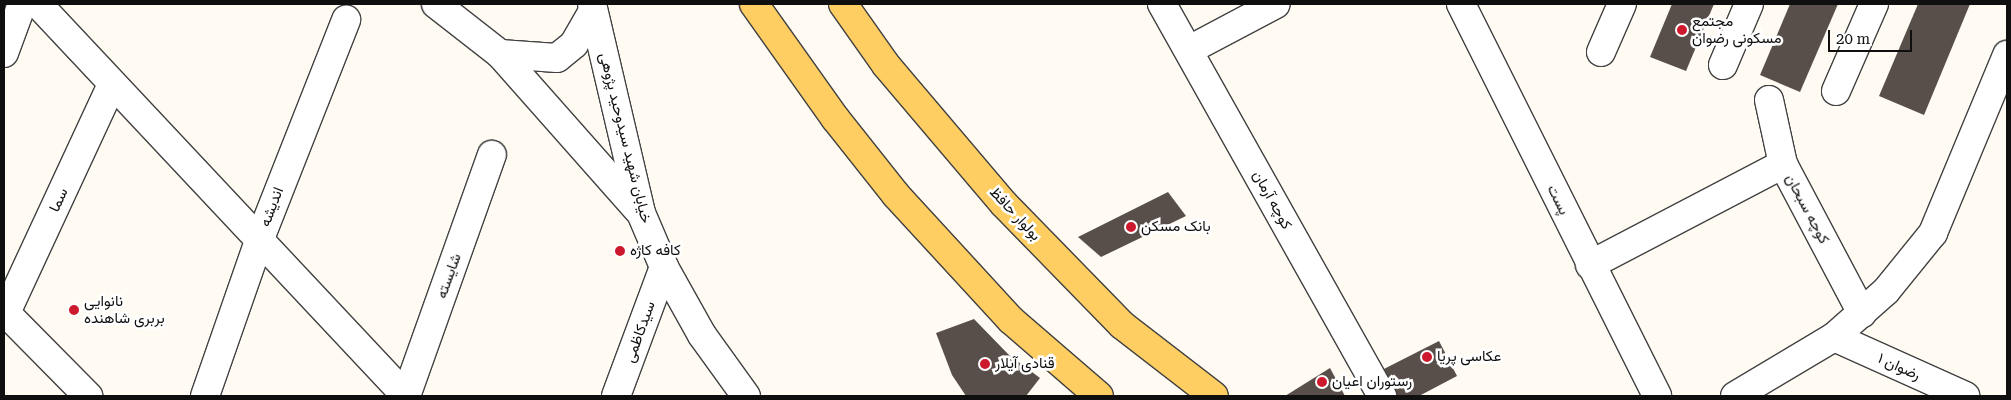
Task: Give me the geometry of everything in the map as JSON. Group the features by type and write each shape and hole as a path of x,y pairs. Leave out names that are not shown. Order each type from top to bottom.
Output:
{"main road":[{"path":"754,4 835,118 896,195 1012,320 1099,396"},
{"name":"بولوار حافظ","path":"843,4 886,65 1004,204 1122,325 1214,396"}],"street":[{"path":"4,52 22,4"},
{"path":"38,4 406,396"},
{"path":"436,4 500,54 641,214"},
{"name":"کوچه آرمان","path":"1162,4 1382,396"},
{"path":"1189,50 1276,4"},
{"name":"پست","path":"1461,4 1657,396"},
{"path":"1601,52 1622,4"},
{"path":"1723,65 1749,4"},
{"path":"1836,91 1874,4"},
{"path":"500,54 557,58 574,44 592,7"},
{"name":"خیابان شهید سیدوحید پژوهی","path":"592,7 641,214 664,267 702,335 746,396"},
{"name":"اندیشه","path":"205,396 259,241 346,20"},
{"path":"1735,396 1834,337 1886,291 1933,233 2007,55"},
{"name":"سما","path":"5,314 112,84"},
{"name":"کوچه سبحان","path":"1769,100 1783,164 1862,312"},
{"name":"شایسته","path":"406,396 492,156"},
{"path":"1590,265 1783,164"},
{"name":"سیدکاظمی","path":"616,396 664,267"},
{"path":"5,314 88,396"},
{"name":"رضوان ۱","path":"1834,337 1965,396"}],"building":[{"name":"مجتمع مسکونی رضوان","path":"1672,4 1714,4 1686,71 1650,57"},
{"path":"1790,4 1838,4 1800,92 1760,75"},
{"path":"1918,4 1970,4 1924,115 1879,96"},
{"name":"بانک مسکن","path":"1168,192 1186,216 1101,257 1078,237"},
{"name":"قنادی آیلار","path":"974,319 1008,354 1040,378 1026,396 966,396 952,375 936,333"},
{"name":"عکاسی پریا","path":"1439,341 1457,376 1419,396 1388,396 1376,373"},
{"name":"رستوران اعیان","path":"1330,368 1345,396 1285,396"}],"place":[{"name":"مجتمع مسکونی رضوان","path":"1682,30"},
{"name":"بانک مسکن","path":"1131,227"},
{"name":"کافه کاژه","path":"620,251"},
{"name":"نانوایی بربری شاهنده","path":"74,310"},
{"name":"عکاسی پریا","path":"1427,357"},
{"name":"قنادی آیلار","path":"985,364"},
{"name":"رستوران اعیان","path":"1322,382"}]}
